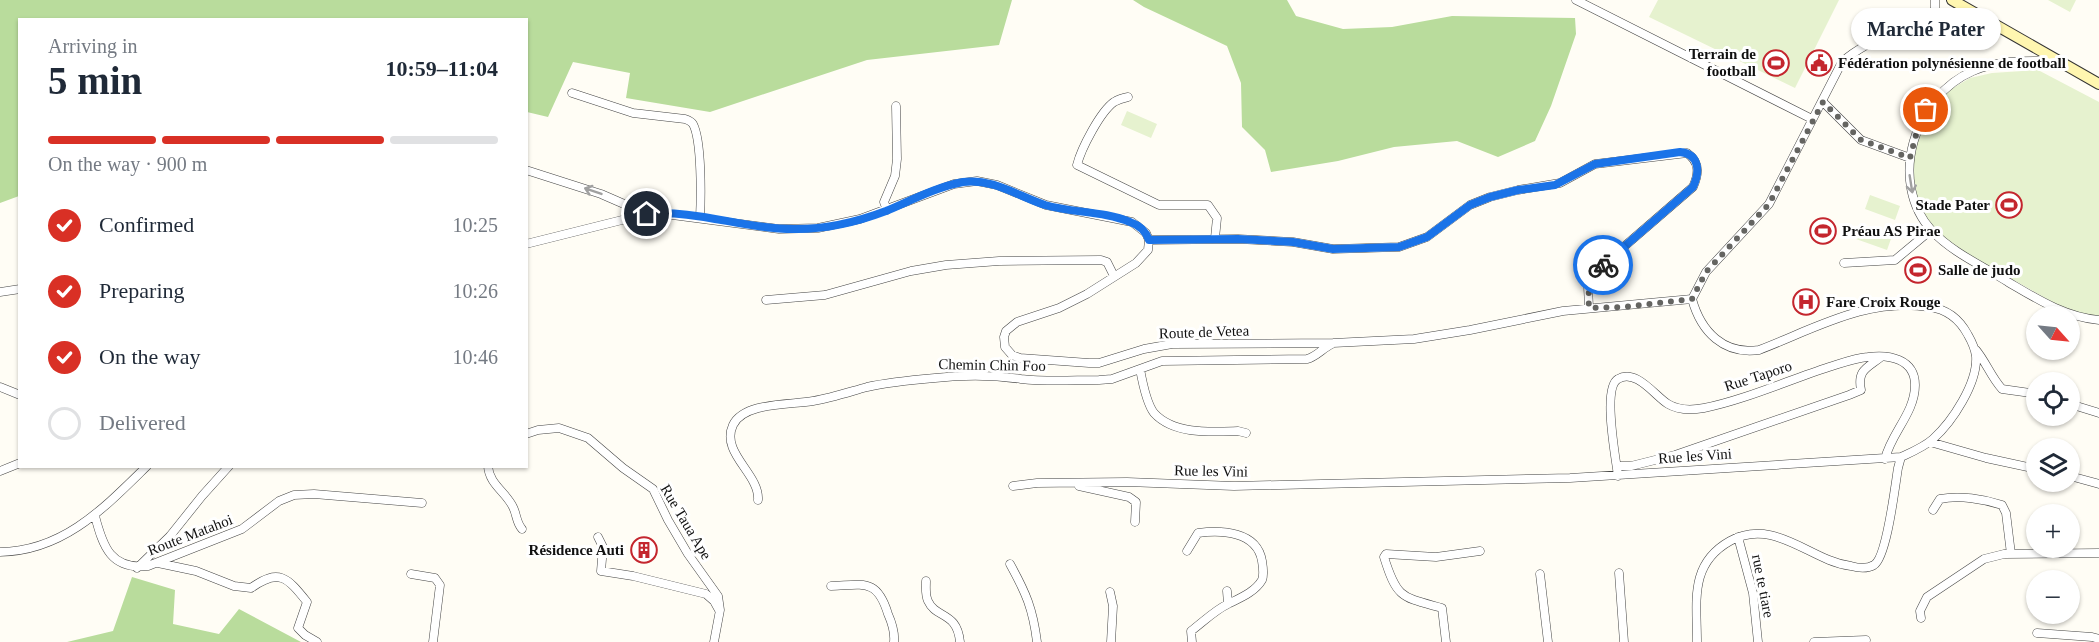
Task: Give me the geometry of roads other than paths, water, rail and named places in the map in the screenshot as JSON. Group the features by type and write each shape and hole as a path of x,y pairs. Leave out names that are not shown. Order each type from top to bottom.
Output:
{"main road":[{"path":"1952,0 2099,84"}],"street":[{"path":"1576,0 1812,119"},
{"path":"1923,22 1933,14 1935,0"},
{"path":"1970,10 1953,12 1881,38 1856,51 1842,62 1769,204 1706,272 1692,299 1706,330 1722,345 1737,350 1759,350 1864,309 1899,306 1930,307 1948,313 1964,327 1975,349 1986,362 1994,381 2002,389 2026,392"},
{"path":"2059,61 2005,61 1971,71 1940,94 1926,110 1917,131 1910,158 1911,185 1914,200 1931,230 1960,254 2050,306 2070,315 2099,320"},
{"path":"572,93 633,113 690,121 693,124 698,149 700,218"},
{"path":"1128,97 1121,98 1108,108 1081,152 1077,165 1159,205 1208,205 1217,218 1215,238"},
{"path":"1823,102 1861,140 1910,158"},
{"path":"887,210 884,202 895,176 897,159 896,106"},
{"path":"528,244 647,214 671,214 795,229 839,225 887,210 954,184 985,182 1046,205 1132,222 1146,233 1149,240 1215,238 1293,242 1333,249 1399,247 1427,237 1470,205 1518,190 1555,185 1595,164 1687,153 1694,157 1698,171 1693,187 1597,270 1588,286 1589,308"},
{"path":"528,171 601,194 647,214"},
{"path":"1844,263 1895,260 1931,230"},
{"name":"Route de Vetea","path":"1149,240 1148,250 1144,256 1113,276 1077,298 1011,326 1004,337 1008,352 1020,358 1099,363 1144,349 1172,344 1333,343 1413,339 1563,311 1692,299"},
{"path":"766,300 825,295 911,271 946,265 999,261 1101,260 1107,262 1113,276"},
{"path":"0,292 18,288"},
{"name":"Chemin Chin Foo","path":"758,500 753,480 738,459 732,445 732,426 747,411 761,407 822,399 869,387 934,378 1000,376 1020,379 1099,380 1112,379 1162,361 1307,359 1313,358 1320,350 1333,343"},
{"name":"Rue les Vini","path":"1013,486 1037,483 1127,482 1234,486 1618,476 1901,457 1930,442 1952,418 1975,371 1975,349"},
{"name":"Rue Taporo","path":"1618,476 1611,428 1611,407 1613,384 1618,379 1625,377 1638,380 1669,405 1693,409 1724,402 1868,357 1892,357 1908,364 1912,369 1915,385 1911,407 1888,445 1885,459"},
{"path":"1617,466 1631,466 1676,455 1849,395 1861,390 1860,374 1881,357"},
{"path":"1140,369 1142,382 1153,411 1162,419 1190,430 1246,433"},
{"path":"0,387 18,394"},
{"path":"2080,408 2099,413"},
{"name":"Rue Taua Ape","path":"528,433 559,428 588,438 623,468 653,489 688,554 718,596 719,612 714,642"},
{"path":"1930,442 2026,467"},
{"path":"1696,642 1698,588 1704,562 1712,553 1738,537 1762,533 1790,541 1830,561 1860,568 1874,565 1879,560 1884,546 1901,457"},
{"path":"0,471 18,464"},
{"path":"0,552 20,550 66,534 95,516 145,468"},
{"path":"137,567 170,536 227,468"},
{"path":"488,468 489,474 513,507 517,523 522,529"},
{"path":"2080,478 2099,483"},
{"path":"1072,483 1130,496 1136,502 1135,522"},
{"name":"Route Matahoi","path":"95,516 101,537 111,555 123,565 137,567 157,563 242,529 279,501 294,495 314,494 422,503"},
{"path":"1933,510 1940,499 1944,498 1971,499 2002,505 2006,513 2011,554"},
{"path":"1187,551 1198,533 1231,532 1245,538 1256,547 1262,558 1262,579 1246,595 1228,604 1191,631 1192,642"},
{"path":"598,537 603,547 601,571 706,594 714,601 719,612"},
{"name":"rue te tiare","path":"1738,537 1753,593 1758,642"},
{"path":"1446,642 1442,608 1401,594 1393,584 1384,557 1386,554 1436,557 1480,551"},
{"path":"1921,618 1922,604 1934,592 1984,559 2011,554 2099,553"},
{"path":"157,563 196,571 234,586 251,588 263,579 274,575 284,578 307,602 298,628 305,636 316,642"},
{"path":"1010,564 1033,612 1037,642"},
{"path":"1619,573 1624,642"},
{"path":"411,574 435,578 440,585 433,642"},
{"path":"1540,574 1548,642"},
{"path":"926,581 929,603 957,627 960,642"},
{"path":"831,586 866,586 878,591 894,631 894,642"},
{"path":"1227,591 1228,604"},
{"path":"1110,592 1113,606 1111,642"},
{"path":"2037,633 2099,639"},
{"path":"1814,642 1866,640"}],"place":[{"name":"Terrain de football","path":"1776,63"},
{"name":"Fédération polynésienne de football","path":"1819,63"},
{"name":"Marché Pater","path":"1926,110"},
{"name":"Stade Pater","path":"2009,205"},
{"name":"Préau AS Pirae","path":"1823,231"},
{"name":"Salle de judo","path":"1918,270"},
{"name":"Fare Croix Rouge","path":"1806,302"},
{"name":"Résidence Auti","path":"644,550"}]}
